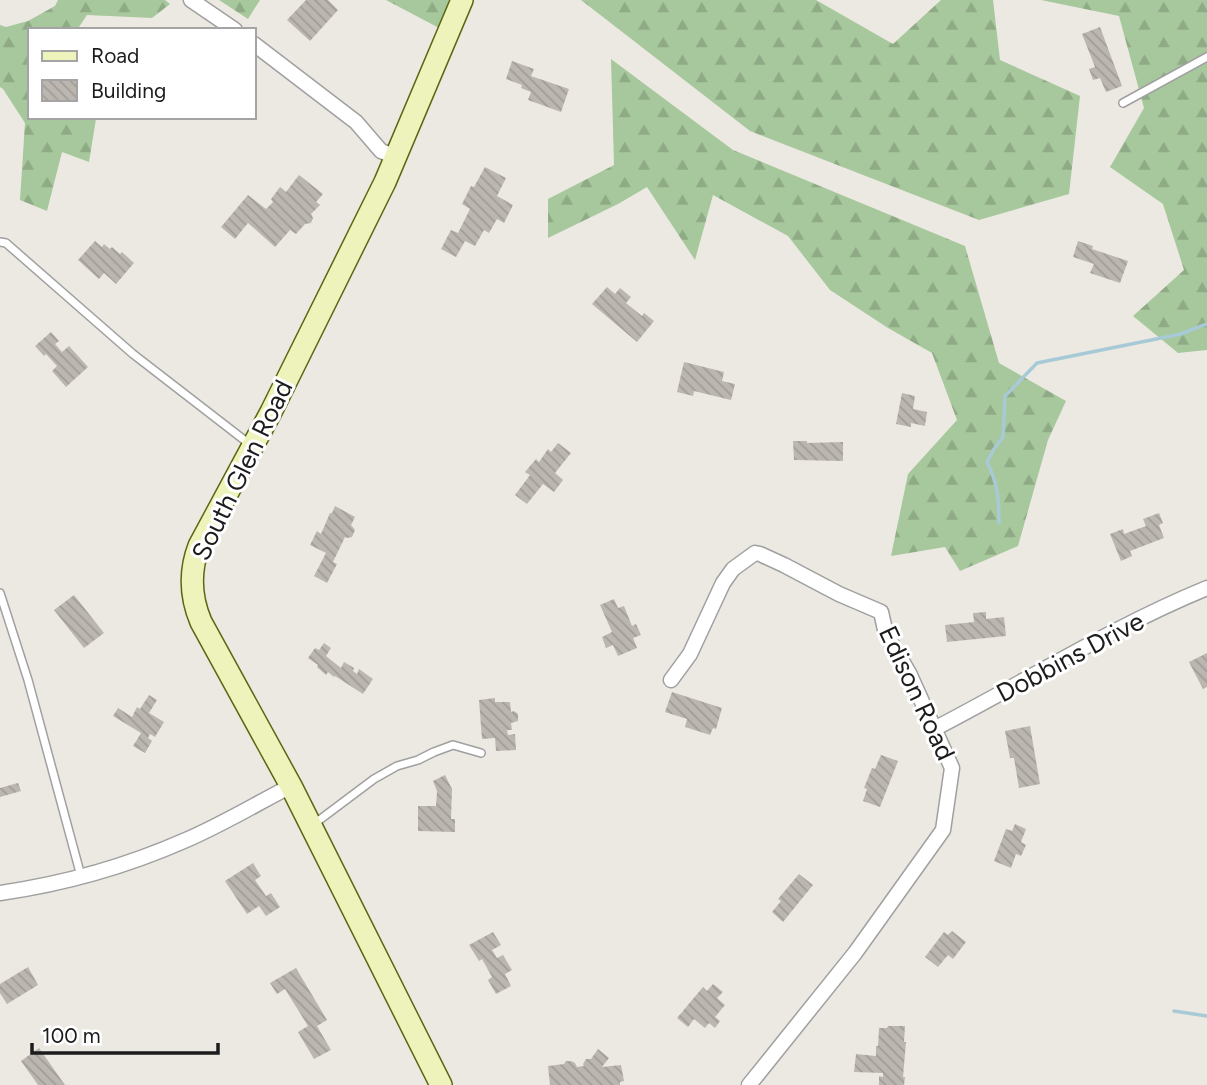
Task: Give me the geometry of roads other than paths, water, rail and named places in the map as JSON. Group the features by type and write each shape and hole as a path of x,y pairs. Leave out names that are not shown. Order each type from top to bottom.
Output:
{"main road":[{"name":"South Glen Road","path":"441,1085 290,786 201,622 191,584 199,546 382,189 462,0"}],"street":[{"path":"191,0 232,28"},
{"path":"256,46 356,121 381,151 396,157"},
{"name":"Edison Road","path":"671,680 690,654 723,583 745,559 760,554 881,612 886,634 909,673 952,768 943,830 855,953 749,1085"},
{"name":"Dobbins Drive","path":"934,729 1086,646 1207,588"},
{"path":"0,893 100,872 186,840 290,786"}],"lane":[{"path":"1123,103 1207,57"},
{"path":"0,242 6,243 132,354 252,446"},
{"path":"0,593 28,680 81,876"},
{"path":"311,827 374,779 397,766 453,745 481,753"}],"waterway":[{"path":"999,523 997,492 987,462 1003,437 1005,396 1037,363 1181,334 1207,324"},
{"path":"1174,1011 1207,1016"}]}
